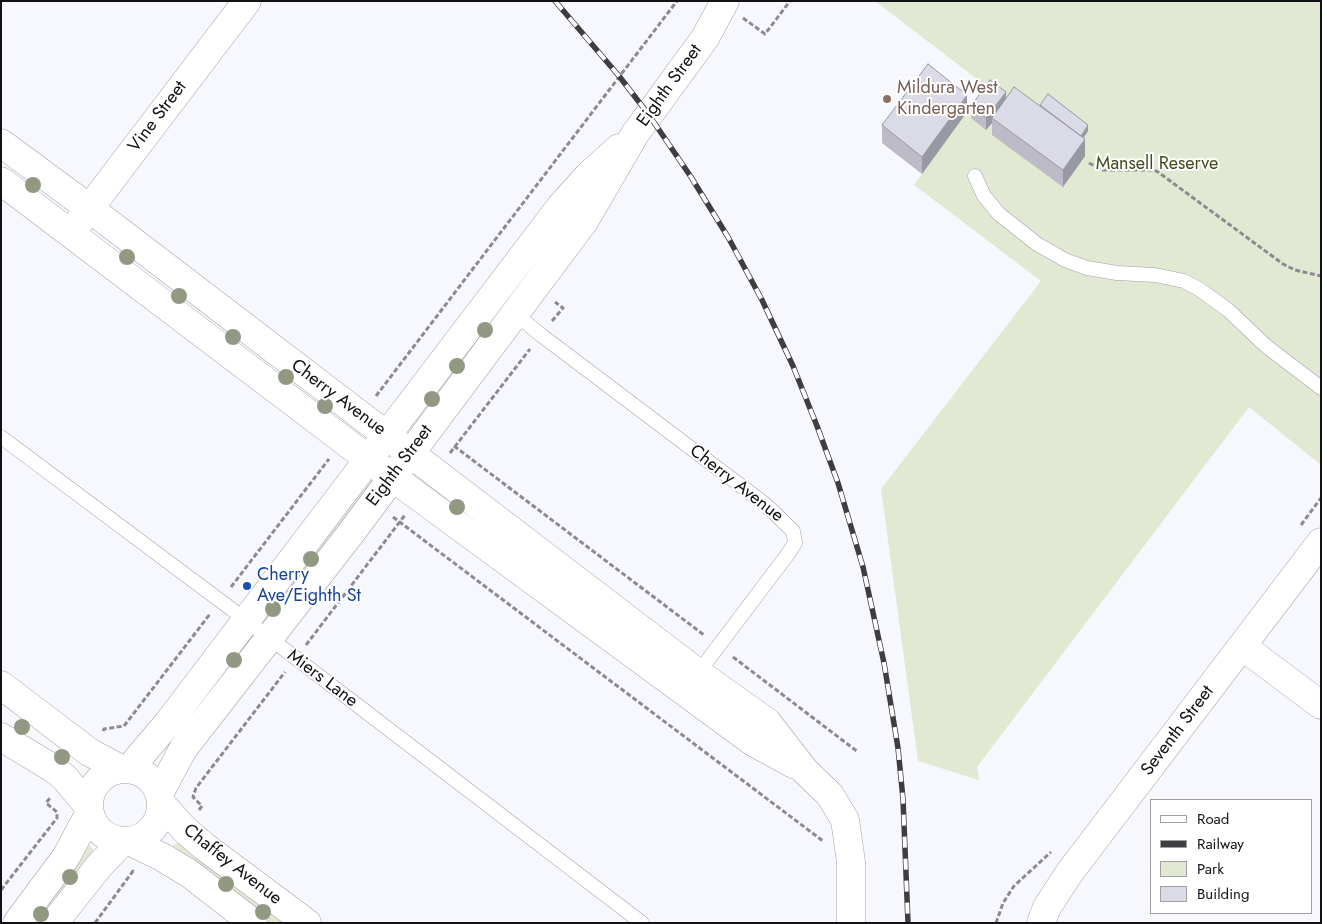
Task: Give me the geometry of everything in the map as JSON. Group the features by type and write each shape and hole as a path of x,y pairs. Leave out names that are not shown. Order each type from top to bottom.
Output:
{"street":[{"name":"Vine Street","path":"71,234 247,1"},
{"name":"Eighth Street","path":"160,798 183,748 373,502 586,220 635,134 705,38 733,5"},
{"name":"Eighth Street","path":"125,769 168,723 561,206 577,187 635,134"},
{"name":"Cherry Avenue","path":"1,143 410,453 691,682 753,742 805,771 830,795 845,820 851,862 850,923"},
{"name":"Cherry Avenue","path":"1,181 418,496 691,682"},
{"name":"Seventh Street","path":"1041,923 1047,907 1070,872 1242,646 1309,536"},
{"path":"1242,646 1321,705"},
{"path":"1,685 89,752 125,769 148,777 155,785 160,798 160,814 156,824 140,838 126,841 112,839 102,833 94,824 89,810 59,773 1,737"},
{"path":"17,923 66,857 89,810 90,795 94,785 101,777 111,772 125,769"},
{"name":"Chaffey Avenue","path":"160,798 184,829 205,847 307,923"},
{"path":"54,923 99,866 126,841"},
{"name":"Chaffey Avenue","path":"126,841 162,857 190,874 253,923"}],"lane":[{"path":"975,176 984,196 1000,214 1037,244 1065,260 1087,268 1118,273 1155,275 1184,281 1228,310 1266,346 1321,388"},
{"name":"Cherry Avenue","path":"492,297 765,504 793,531 795,543 791,549 691,682"},
{"name":"Miers Lane","path":"1,437 246,620 642,923"}],"path":[{"path":"360,416 677,1"},
{"path":"733,5 765,34 790,1"},
{"path":"1089,163 1103,170 1154,170 1283,264 1295,270 1321,276"},
{"path":"380,390 407,410"},
{"path":"429,427 858,752"},
{"path":"104,729 124,726 342,440"},
{"path":"324,466 350,485"},
{"path":"193,797 196,788 296,659 418,496"},
{"path":"1309,536 1321,498"},
{"path":"373,502 828,845"},
{"path":"1,890 57,818 56,812 46,803"},
{"path":"996,923 1003,903 1014,886 1056,846"}],"green space":[{"name":"Mansell Reserve","path":"875,1 1321,1 1321,465 1249,407 977,767 979,780 918,761 881,489 1041,281 914,185 986,86"},
{"path":"371,478 375,483 270,621 261,614"},
{"path":"180,842 294,923 266,923 171,848"},
{"path":"88,844 93,849 93,854 45,923 25,923"}],"building":[{"path":"928,64 967,95 922,157 882,125"},
{"path":"990,80 1006,92 986,118 971,106"},
{"path":"1014,87 1085,139 1063,170 992,118"},
{"path":"1048,94 1088,125 1081,136 1040,105"}],"railway":[{"path":"555,1 619,76 649,115 691,177 728,237 762,300 793,366 817,426 838,483 863,567 884,663 898,748 903,799 908,923"}],"place":[{"name":"Mildura West Kindergarten","path":"887,99"},
{"name":"Cherry Ave/Eighth St","path":"247,586"}]}
